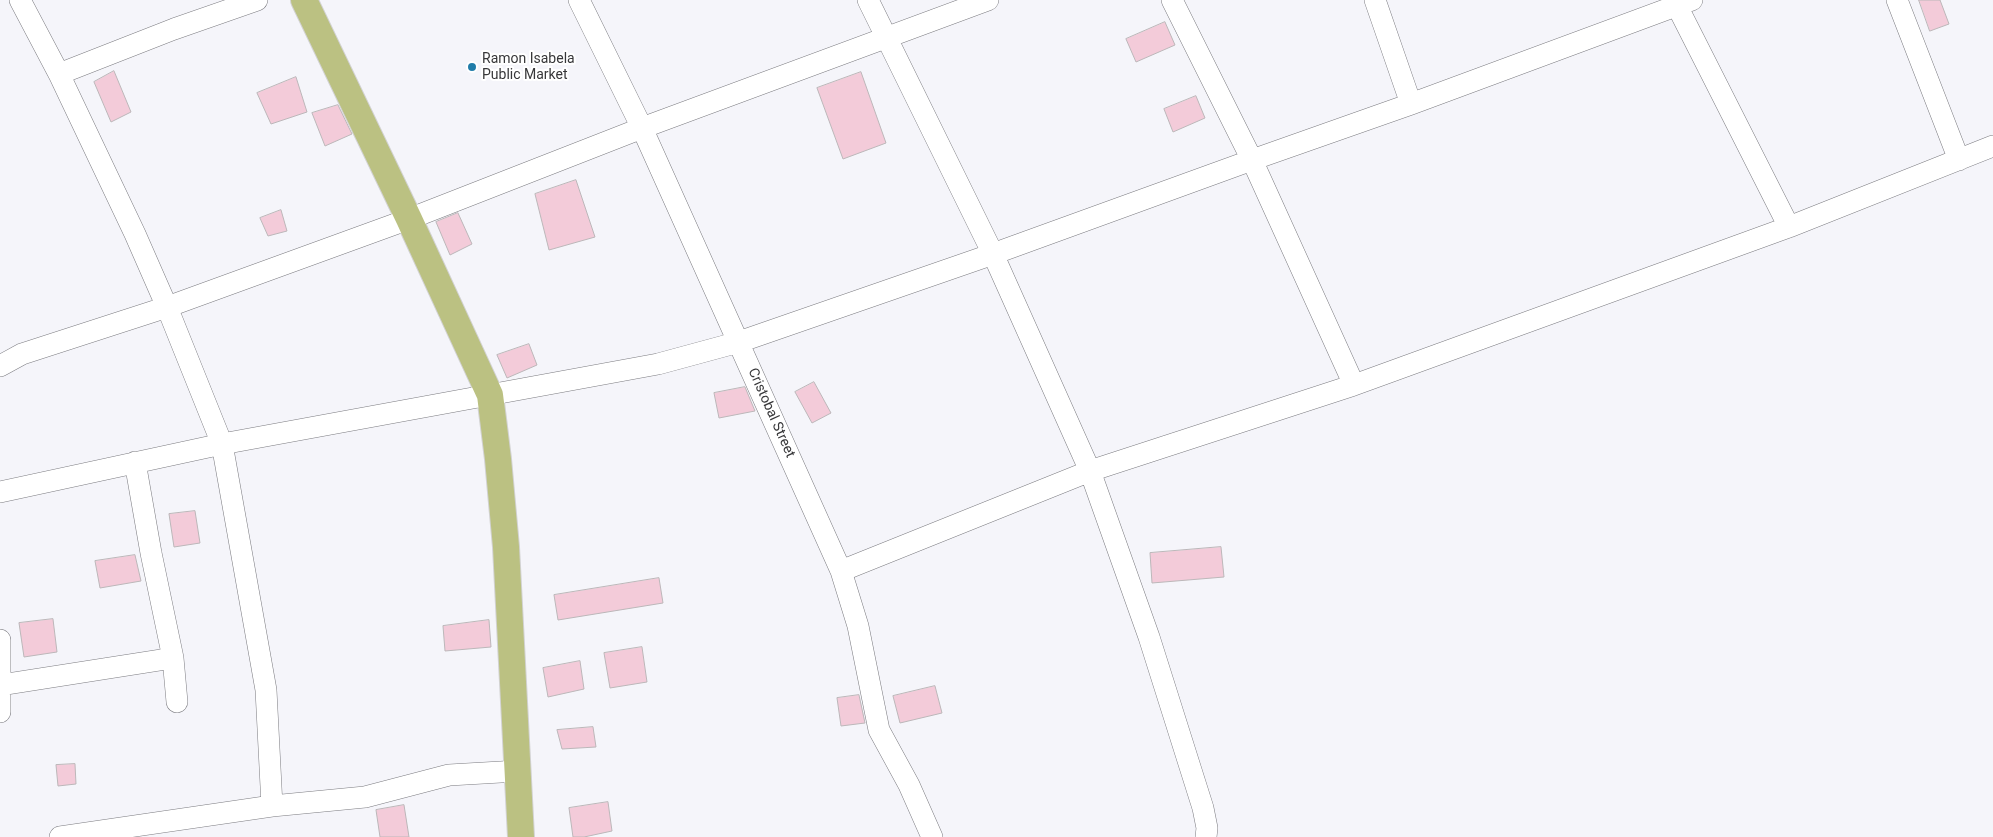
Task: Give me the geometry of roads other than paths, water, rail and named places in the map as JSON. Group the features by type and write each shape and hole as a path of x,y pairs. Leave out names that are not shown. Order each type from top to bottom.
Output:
{"main road":[{"path":"304,0 409,219 490,395 506,547 521,837"}],"street":[{"path":"20,0 59,74 167,307 222,444 266,690 272,806"},
{"path":"59,74 174,29 257,0"},
{"name":"Cristobal Street","path":"579,0 642,128 842,571 858,626 879,730 909,785 932,837"},
{"path":"868,0 993,254 1090,471 1149,637 1203,808 1206,837"},
{"path":"0,366 22,354 167,307 409,219 642,128 988,0"},
{"path":"1172,0 1252,160 1354,385"},
{"path":"1375,0 1411,104"},
{"path":"1897,0 1959,160"},
{"path":"0,492 222,444 658,364 739,342 993,254 1411,104 1681,2 1789,227"},
{"path":"842,571 1090,471 1354,385 1789,227 1993,146"},
{"path":"136,462 151,554 173,658 177,702"},
{"path":"0,640 0,712"},
{"path":"1,685 173,658"},
{"path":"60,837 272,806 365,797 449,775 518,771"}],"place":[{"name":"Ramon Isabela Public Market","path":"472,67"}]}
